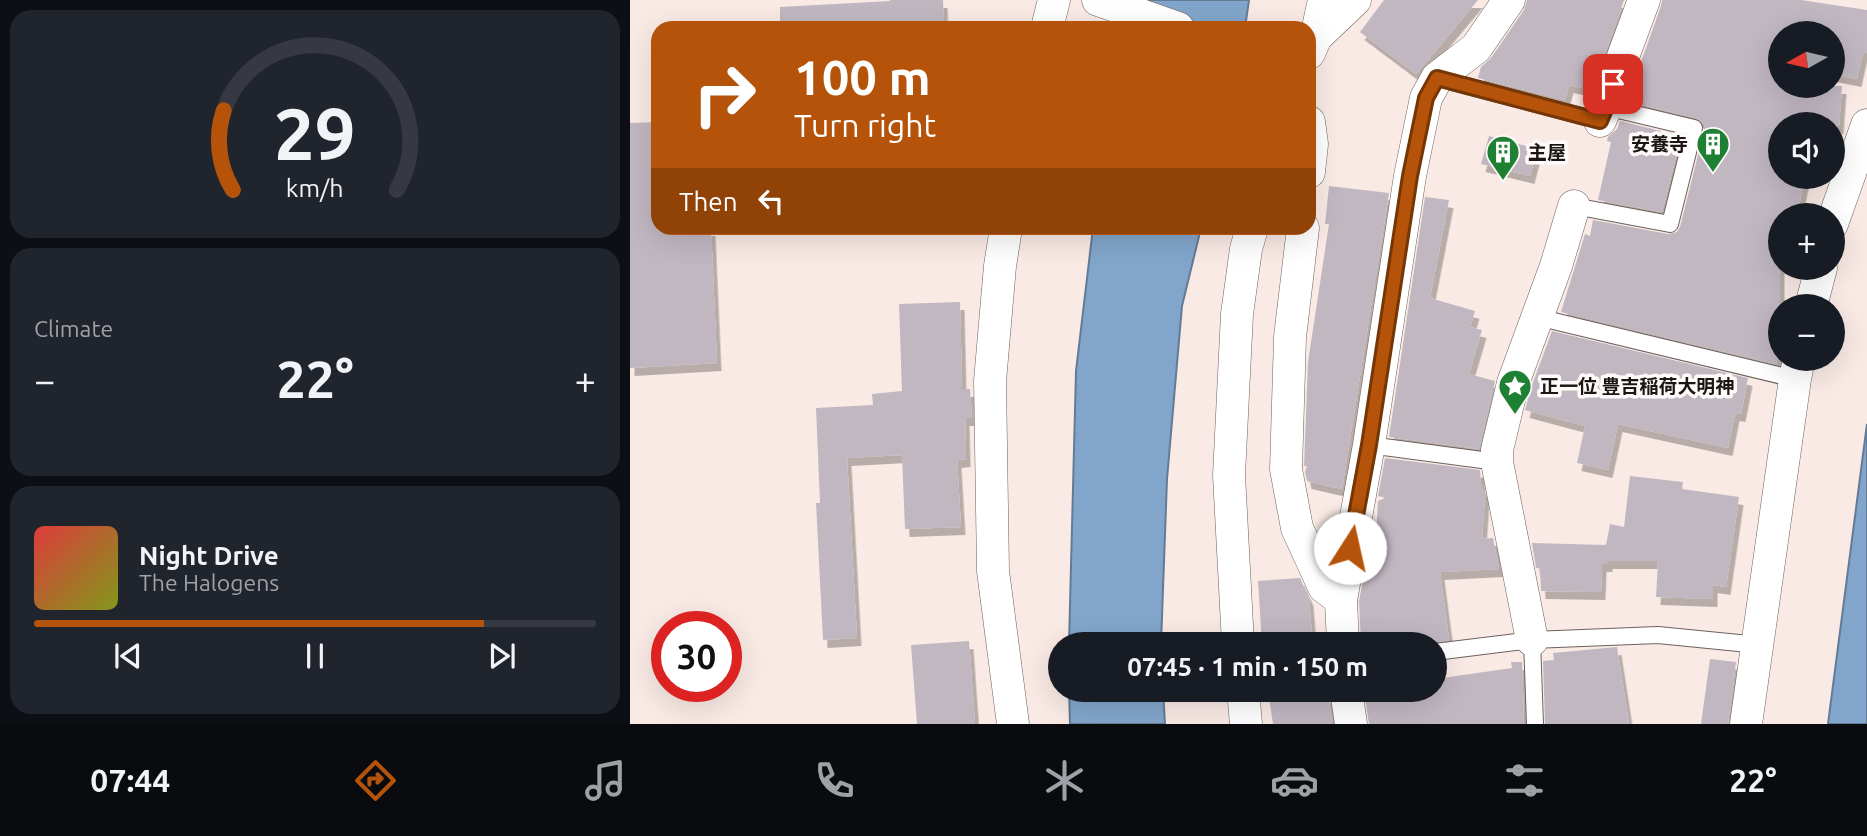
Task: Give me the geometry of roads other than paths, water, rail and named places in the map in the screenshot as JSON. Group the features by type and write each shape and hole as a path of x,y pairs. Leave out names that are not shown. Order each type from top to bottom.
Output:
{"street":[{"path":"1049,21 1054,0"},
{"path":"1098,0 1158,21"},
{"path":"1316,30 1324,0"},
{"path":"1316,41 1355,0"},
{"path":"1342,632 1341,600 1369,445 1410,176 1426,98 1437,78 1476,48 1509,0"},
{"path":"1603,114 1644,0"},
{"path":"1839,203 1867,125"},
{"path":"1532,640 1497,462 1497,450 1513,383 1556,266 1574,206"},
{"path":"1005,235 990,394 993,571 1013,724"},
{"path":"1237,632 1229,475 1237,314 1250,235"},
{"path":"1302,235 1290,337 1286,469 1297,528 1324,587 1341,600"},
{"path":"1746,724 1797,371"},
{"path":"1244,702 1246,724"},
{"path":"1348,702 1351,724"}],"lane":[{"path":"1437,78 1603,114 1694,128 1670,224 1574,206"},
{"path":"1537,317 1768,363"},
{"path":"1369,445 1497,462"},
{"path":"1447,651 1532,640 1658,635 1759,645"},
{"path":"1532,640 1535,724"}],"water":[{"path":"1137,0 1249,0 1246,21 1132,21"},
{"path":"1092,235 1199,235 1182,306 1167,479 1161,632 1069,632 1076,371"},
{"path":"1867,424 1867,724 1828,724"},
{"path":"1069,702 1164,702 1165,724 1070,724"}],"place":[{"name":"安養寺","path":"1713,174"},
{"name":"主屋","path":"1503,182"},
{"name":"正一位 豊吉稲荷大明神","path":"1515,416"}]}
